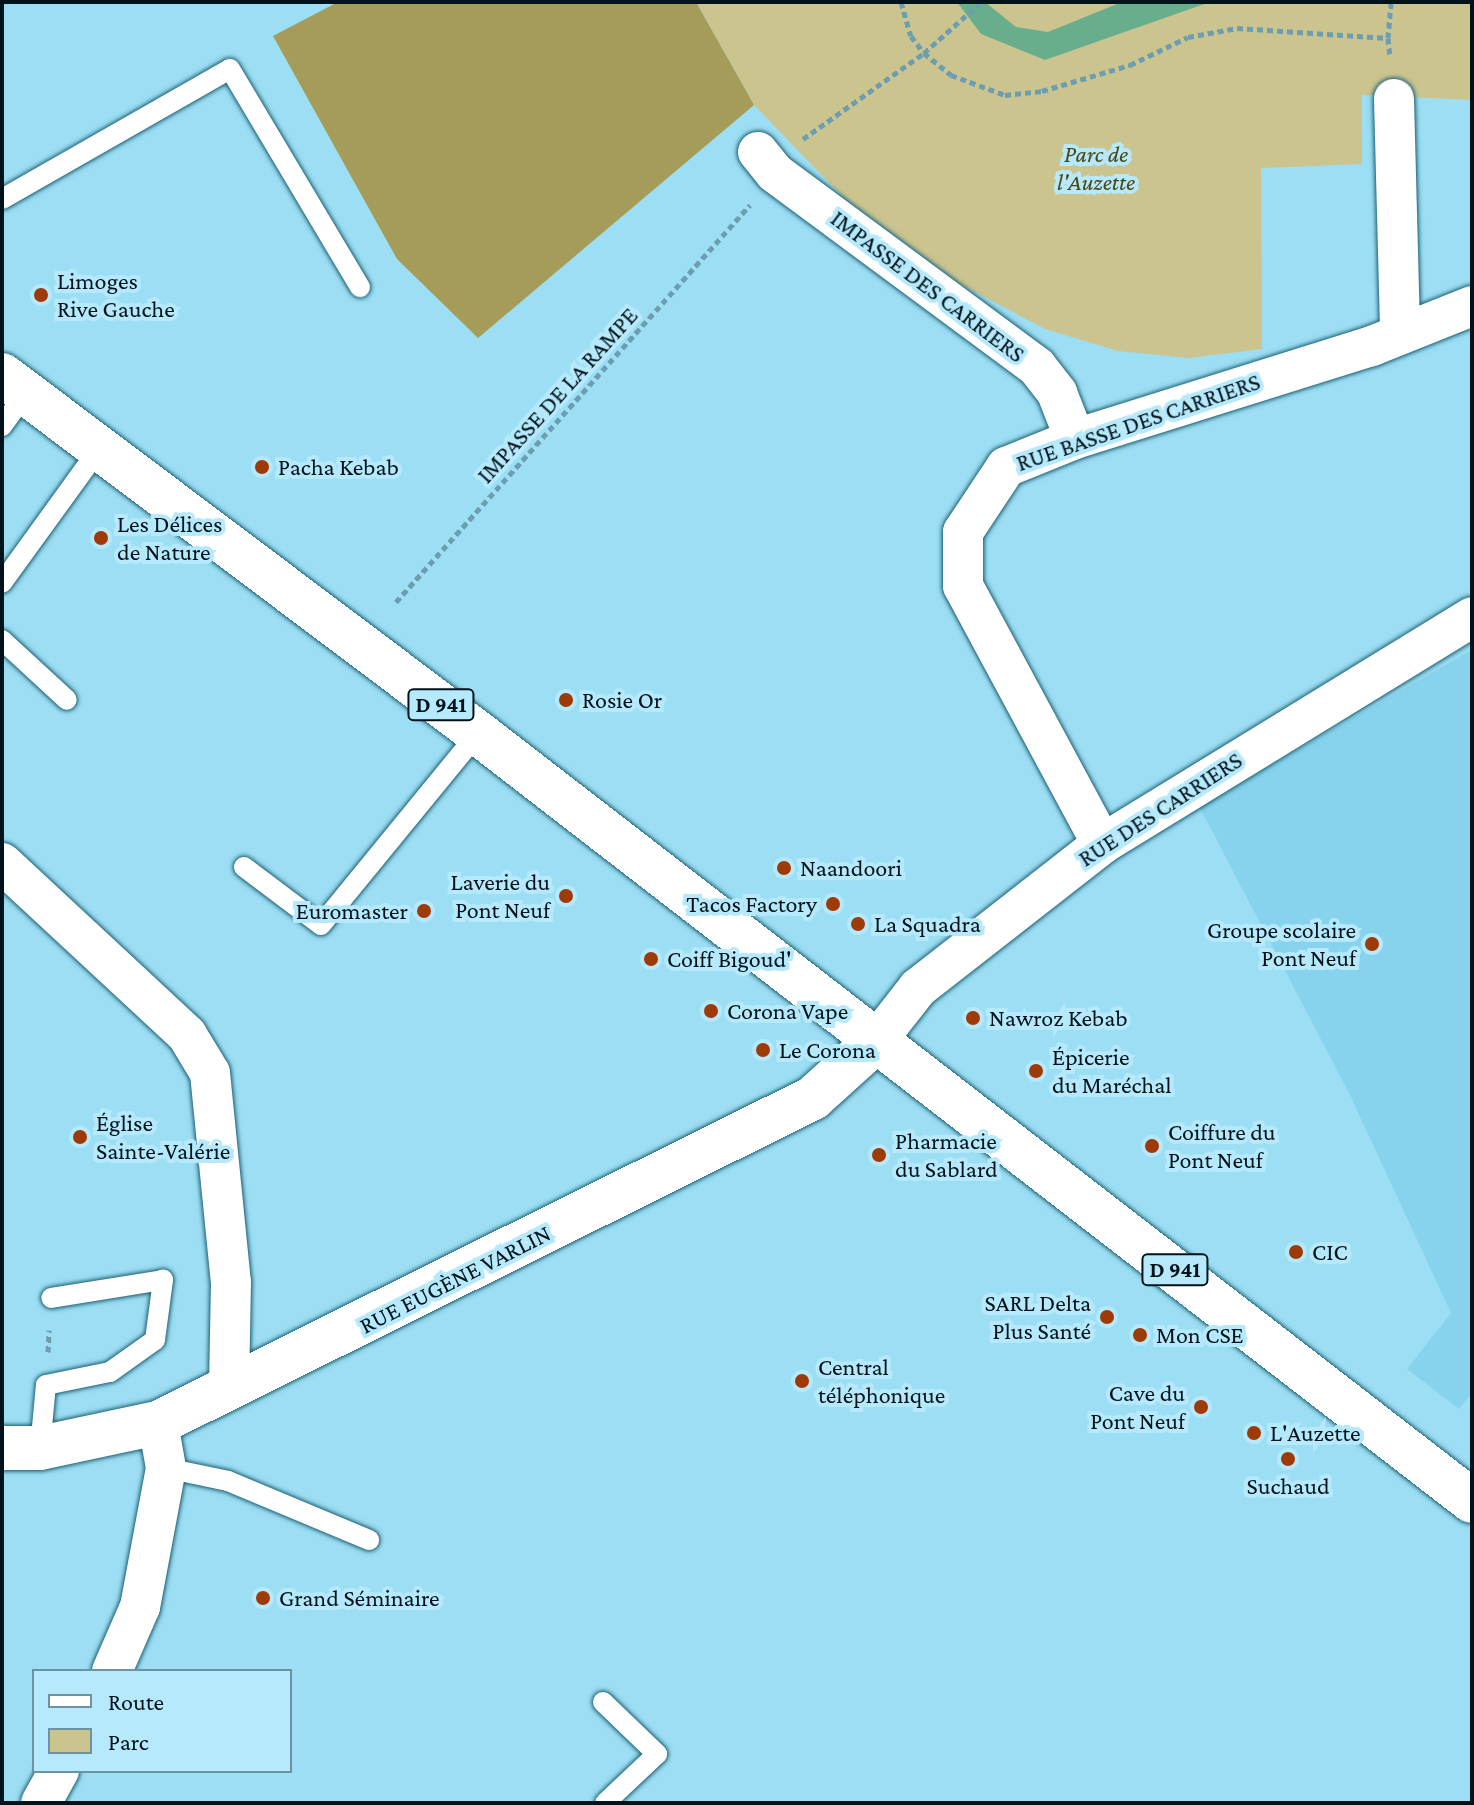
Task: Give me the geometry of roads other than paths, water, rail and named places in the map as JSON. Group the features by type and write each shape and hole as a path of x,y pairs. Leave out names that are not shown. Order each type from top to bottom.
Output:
{"main road":[{"name":"D 941","path":"10,398 99,449 478,733 878,1039 1472,1501"},
{"name":"RUE EUGÈNE VARLIN","path":"21,1448 158,1423 813,1098 878,1039"}],"street":[{"path":"1394,99 1400,334"},
{"name":"IMPASSE DES CARRIERS","path":"763,159 1037,367 1057,393 1075,439"},
{"name":"RUE BASSE DES CARRIERS","path":"1102,844 963,586 963,532 1006,467 1075,439 1400,334 1472,306"},
{"name":"RUE DES CARRIERS","path":"878,1039 918,988 1102,844 1472,617"},
{"path":"2,863 187,1035 210,1073 231,1282 229,1389"},
{"path":"113,1669 140,1607 166,1468 158,1423"},
{"path":"41,1803 58,1773"}],"lane":[{"path":"2,199 230,69 360,287"},
{"path":"2,583 99,449"},
{"path":"2,640 67,700"},
{"path":"244,867 321,925 478,733"},
{"path":"21,1448 46,1385 110,1372 155,1340 163,1280 51,1298"},
{"path":"166,1468 228,1481 369,1540"},
{"path":"603,1702 657,1754 605,1803"}],"place":[{"name":"Limoges Rive Gauche","path":"41,295"},
{"name":"Pacha Kebab","path":"262,467"},
{"name":"Les Délices de Nature","path":"101,538"},
{"name":"Rosie Or","path":"566,700"},
{"name":"Naandoori","path":"784,868"},
{"name":"Laverie du Pont Neuf","path":"566,896"},
{"name":"Tacos Factory","path":"833,904"},
{"name":"Euromaster","path":"424,911"},
{"name":"La Squadra","path":"858,924"},
{"name":"Groupe scolaire Pont Neuf","path":"1372,944"},
{"name":"Coiff Bigoud'","path":"651,959"},
{"name":"Corona Vape","path":"711,1011"},
{"name":"Nawroz Kebab","path":"973,1018"},
{"name":"Le Corona","path":"763,1050"},
{"name":"Épicerie du Maréchal","path":"1036,1071"},
{"name":"Église Sainte-Valérie","path":"80,1137"},
{"name":"Coiffure du Pont Neuf","path":"1152,1146"},
{"name":"Pharmacie du Sablard","path":"879,1155"},
{"name":"CIC","path":"1296,1252"},
{"name":"SARL Delta Plus Santé","path":"1107,1317"},
{"name":"Mon CSE","path":"1140,1335"},
{"name":"Central téléphonique","path":"802,1381"},
{"name":"Cave du Pont Neuf","path":"1201,1407"},
{"name":"L'Auzette","path":"1254,1433"},
{"name":"Suchaud","path":"1288,1459"},
{"name":"Grand Séminaire","path":"263,1598"}],"park label":[{"name":"Parc de l'Auzette","path":"1096,168"}]}
